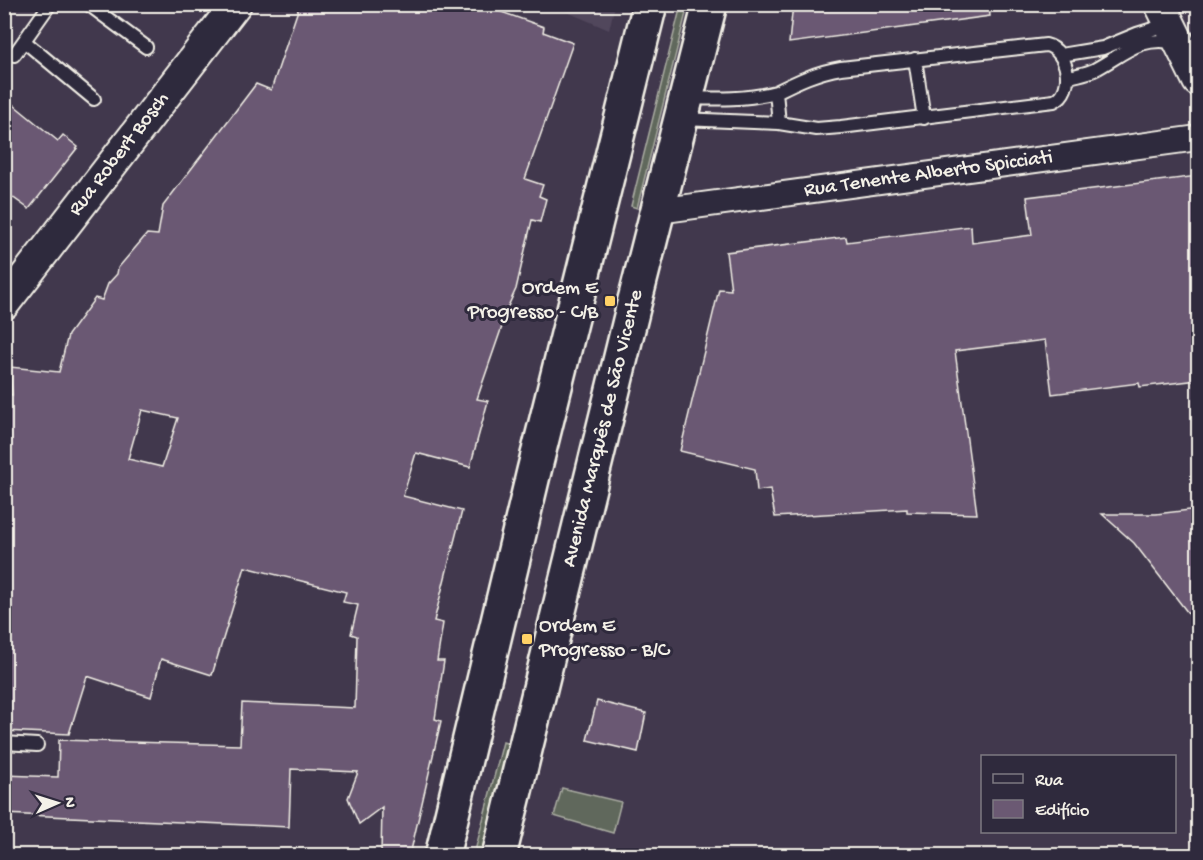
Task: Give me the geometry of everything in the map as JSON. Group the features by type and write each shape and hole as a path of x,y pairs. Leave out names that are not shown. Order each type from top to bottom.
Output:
{"main road":[{"path":"442,855 650,4"},
{"name":"Avenida Marquês de São Vicente","path":"499,855 710,4"}],"street":[{"name":"Rua Robert Bosch","path":"4,304 236,4"},
{"path":"1170,24 1198,81"},
{"name":"Rua Tenente Alberto Spicciati","path":"657,211 1198,138"}],"lane":[{"path":"14,55 50,4"},
{"path":"88,4 146,47"},
{"path":"1061,55 1103,48 1170,24"},
{"path":"1067,78 1092,70 1142,44 1161,39 1170,24"},
{"path":"24,41 94,99"},
{"path":"1046,45 1053,46 1061,55 1067,78 1061,97 1054,100 924,118 816,129 684,109 776,92 804,77 822,71 1046,45"},
{"path":"915,59 924,118"},
{"path":"776,92 779,123"},
{"path":"4,743 37,745"}],"shaded area":[{"path":"551,5 615,5 609,30"}],"green space":[{"path":"681,5 688,5 637,208 631,206"},
{"path":"503,742 509,744 481,855 474,855"},
{"path":"562,788 621,802 613,833 554,816"}],"building":[{"path":"300,4 479,4 544,27 543,32 573,43 525,179 543,185 539,196 546,199 540,222 532,220 516,289 504,315 506,315 477,399 488,401 470,467 416,453 403,496 462,511 434,621 443,623 437,661 444,661 435,719 441,721 410,855 381,855 382,807 359,824 348,798 358,772 291,769 289,827 4,814 4,775 58,777 59,740 240,745 242,703 355,708 357,636 351,634 358,605 343,602 346,592 245,567 212,675 161,659 151,697 87,676 69,734 4,731 4,393 12,395 10,367 59,372 68,335 95,298 102,300 118,268 147,234 158,235 163,206 256,84 271,90","holes":["142,410 178,418 162,467 128,459"]},
{"path":"793,4 989,4 990,16 789,43"},
{"path":"4,97 58,141 63,135 78,147 29,209 4,191"},
{"path":"1198,176 1198,380 1140,387 1139,383 1052,394 1045,340 955,351 977,514 907,512 907,509 775,517 770,489 757,491 755,469 680,451 719,289 731,290 726,252 846,237 847,242 971,226 972,243 1032,235 1027,197"},
{"path":"1198,509 1198,626 1134,543 1102,514 1156,514"},
{"path":"597,701 646,713 638,752 587,740"}],"place":[{"name":"Ordem E Progresso - C/B","path":"610,301"},
{"name":"Ordem E Progresso - B/C","path":"527,639"}]}
